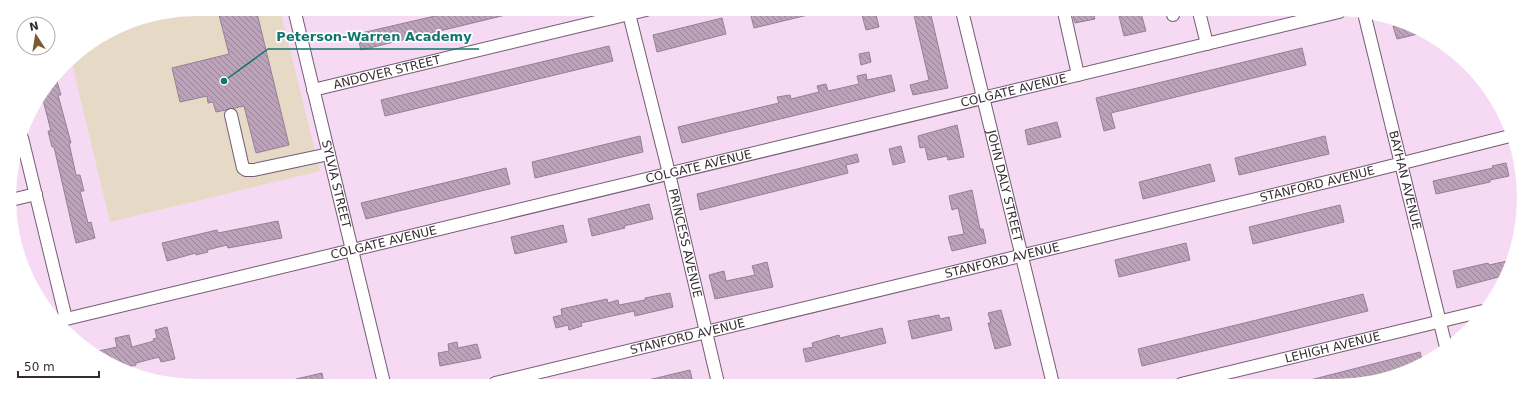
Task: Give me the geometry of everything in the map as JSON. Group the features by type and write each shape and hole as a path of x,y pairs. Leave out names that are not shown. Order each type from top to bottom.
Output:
{"street":[{"name":"SYLVIA STREET","path":"296,16 383,379"},
{"name":"ANDOVER STREET","path":"313,90 613,16"},
{"name":"PRINCESS AVENUE","path":"630,16 717,379"},
{"name":"JOHN DALY STREET","path":"963,16 1052,379"},
{"path":"1065,16 1078,76"},
{"path":"1200,16 1207,44"},
{"name":"COLGATE AVENUE","path":"63,320 1323,16"},
{"name":"BAYHAN AVENUE","path":"1365,19 1445,342"},
{"path":"230,115 243,168 246,170 254,170 329,154"},
{"name":"STANFORD AVENUE","path":"512,379 1506,137"},
{"path":"24,145 36,194 61,318"},
{"path":"16,199 36,194"},
{"name":"LEHIGH AVENUE","path":"1202,379 1475,313"}],"shaded area":[{"path":"186,16 282,16 320,171 110,222 73,66 107,40 128,30 162,19"}],"building":[{"path":"219,16 258,16 289,145 256,153 244,106 216,112 213,102 208,103 207,96 180,102 172,68 229,54"},
{"path":"435,16 502,16 361,50 357,34"},
{"path":"751,16 804,16 754,28"},
{"path":"862,16 876,16 879,27 866,30"},
{"path":"914,16 931,16 948,88 913,95 910,85 929,80"},
{"path":"1073,16 1094,16 1095,19 1075,23"},
{"path":"1119,16 1142,16 1146,31 1124,36"},
{"path":"722,18 726,34 657,52 653,35"},
{"path":"1393,26 1405,30 1415,35 1397,39"},
{"path":"609,46 613,61 385,116 381,100"},
{"path":"1302,48 1306,65 1111,113 1115,128 1104,131 1096,98"},
{"path":"869,52 871,62 861,65 859,54"},
{"path":"866,74 867,80 891,75 895,91 682,143 678,127 779,103 777,97 790,95 791,99 819,92 817,86 826,84 828,91 859,84 857,76"},
{"path":"57,83 61,95 58,95 71,143 69,143 76,175 80,175 84,191 80,191 88,223 91,222 95,238 76,243 54,147 52,147 48,131 51,131 44,102"},
{"path":"1057,122 1061,137 1028,145 1025,130"},
{"path":"957,125 964,157 948,160 947,156 928,160 925,147 920,148 918,136"},
{"path":"640,136 643,152 535,178 532,162"},
{"path":"1325,136 1329,154 1239,175 1235,158"},
{"path":"901,146 905,162 893,165 889,149"},
{"path":"857,154 859,162 846,165 848,173 700,210 697,194"},
{"path":"1506,163 1509,176 1490,180 1490,182 1436,194 1433,181 1493,168 1492,166"},
{"path":"1210,164 1215,181 1143,199 1139,182"},
{"path":"506,168 510,184 366,219 361,203"},
{"path":"972,190 980,229 983,229 986,243 952,251 948,237 964,234 958,208 952,210 949,196"},
{"path":"649,204 653,219 592,236 588,219"},
{"path":"1340,205 1344,222 1253,244 1249,227"},
{"path":"278,221 282,238 228,248 227,245 207,250 208,252 196,255 196,253 167,261 162,243 217,230 218,233"},
{"path":"563,225 567,242 515,254 511,237"},
{"path":"1186,243 1190,260 1119,277 1115,260"},
{"path":"767,262 773,287 715,299 709,275 724,271 726,281 755,275 752,266"},
{"path":"1505,262 1498,277 1457,288 1453,271 1488,263 1489,265"},
{"path":"670,293 673,307 635,316 634,311 581,323 582,326 569,330 568,325 556,328 553,317 562,315 561,309 607,299 608,303 618,300 619,305"},
{"path":"1363,294 1368,311 1142,366 1138,349"},
{"path":"1001,310 1011,345 995,349 988,323 991,323 988,313"},
{"path":"939,315 940,319 949,317 952,330 912,339 908,321"},
{"path":"167,327 175,359 161,362 159,357 136,363 136,365 131,366 101,351 117,347 115,338 129,335 132,347 154,341 153,339 157,338 155,330"},
{"path":"882,328 886,343 806,362 803,349 813,347 812,343 839,335 840,338"},
{"path":"457,342 458,348 477,344 481,358 440,366 438,353 449,351 448,344"},
{"path":"1420,352 1421,357 1405,365 1371,376 1347,379 1314,379"},
{"path":"690,370 692,379 652,379"},
{"path":"322,373 323,379 296,379"}],"place":[{"name":"Peterson-Warren Academy","path":"224,81"}]}
